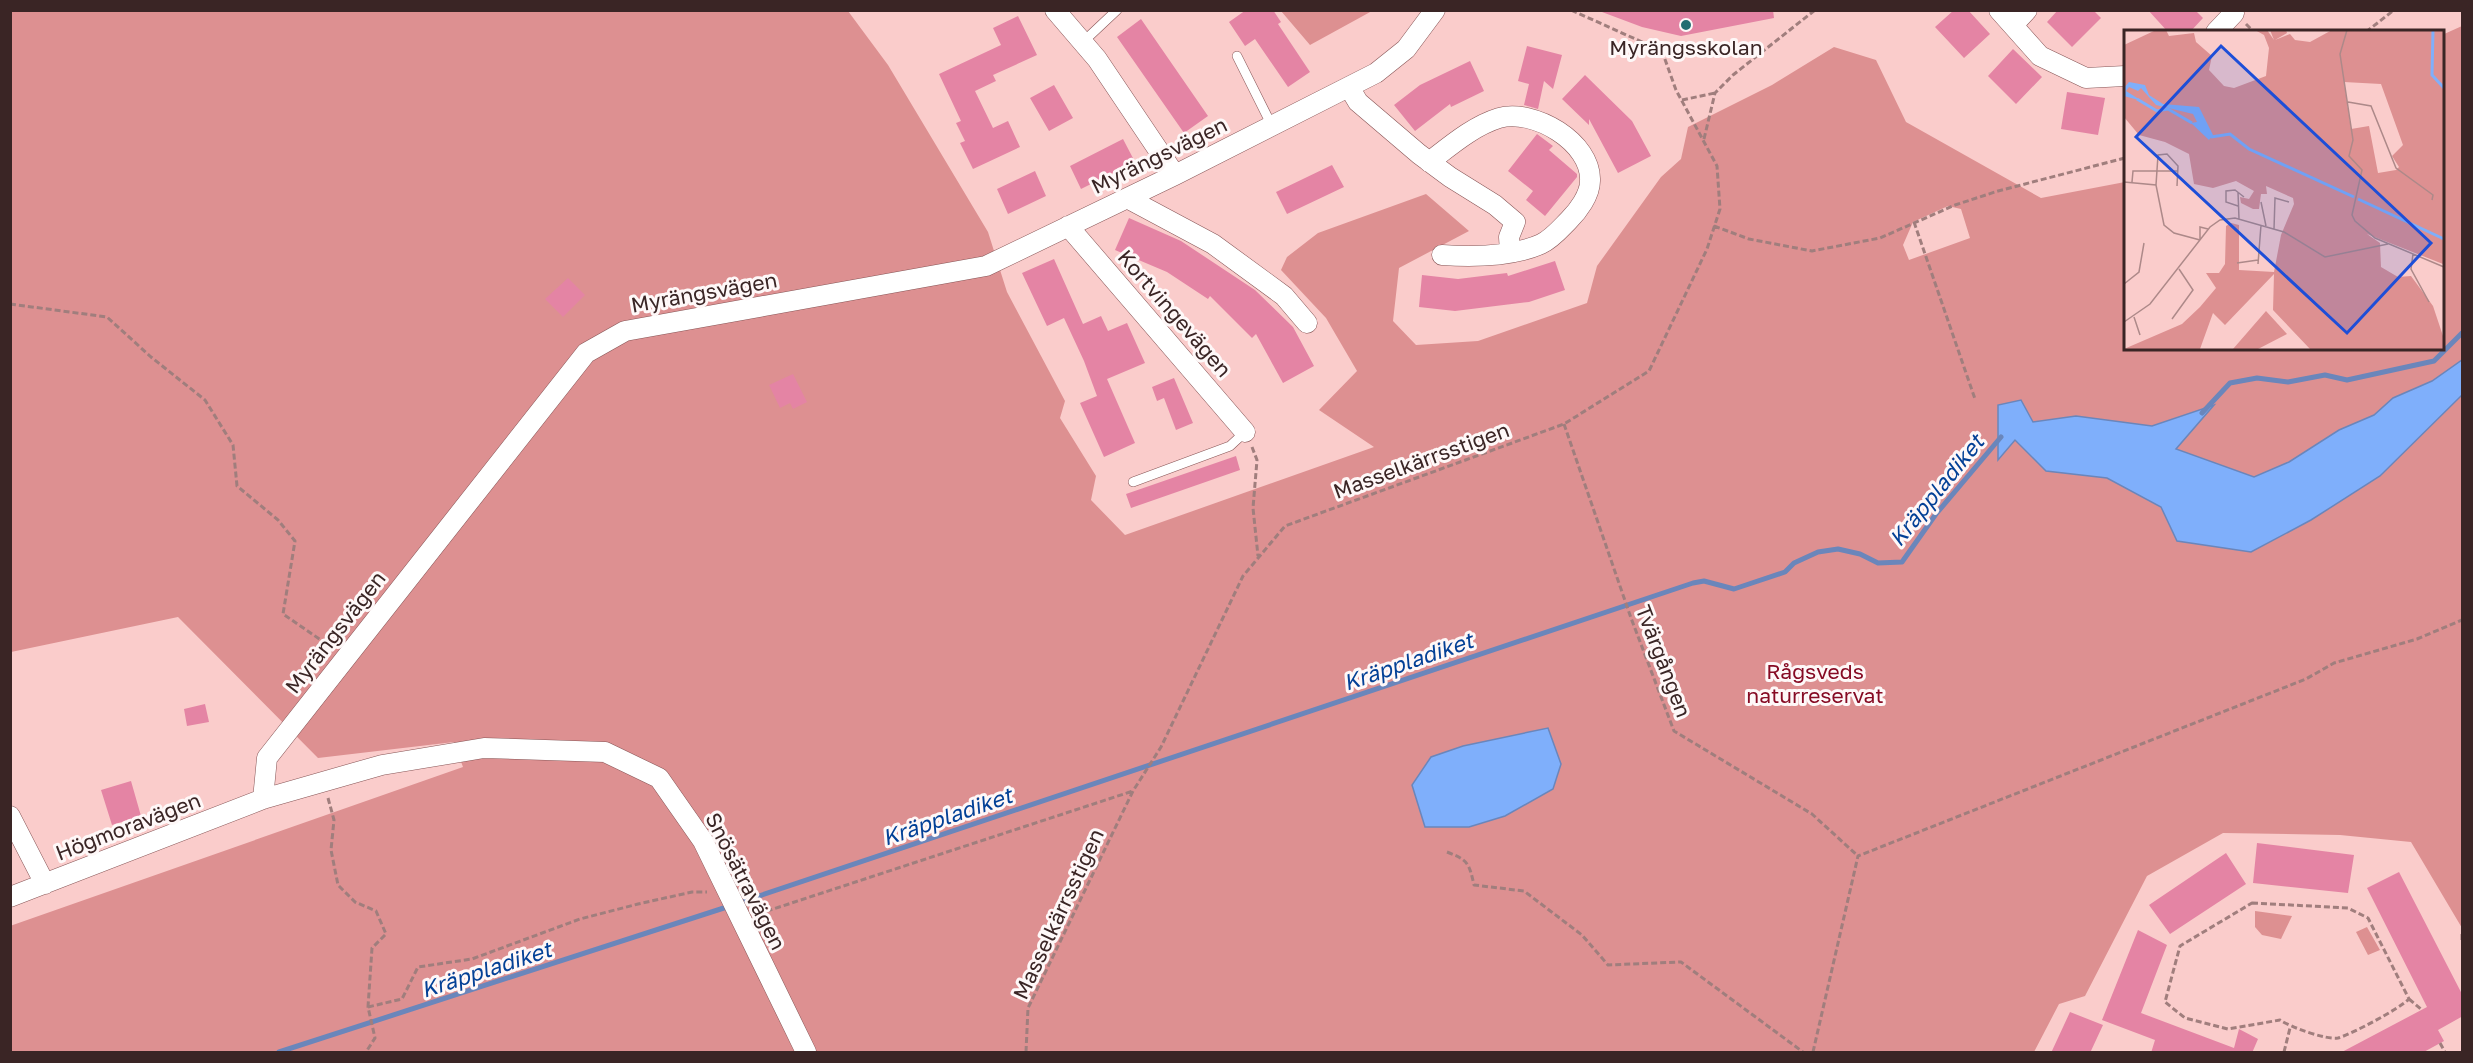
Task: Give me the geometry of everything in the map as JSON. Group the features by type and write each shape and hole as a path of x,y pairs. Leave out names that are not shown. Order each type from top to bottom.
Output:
{"street":[{"path":"1056,10 1083,42 1138,118 1175,175"},
{"name":"Myrängsvägen","path":"263,799 267,758 586,353 625,331 986,266 1175,175 1376,73 1406,49 1435,10"},
{"path":"1999,10 2040,56 2086,78 2124,76"},
{"path":"2013,25 2027,10"},
{"path":"2218,30 2234,13 2232,10"},
{"path":"1349,87 1358,102 1429,162 1495,205 1515,222 1509,237 1510,252"},
{"path":"1429,162 1453,143 1500,118 1523,116 1544,123 1575,145 1587,164 1591,182 1579,210 1542,244 1479,257 1442,255"},
{"path":"1127,198 1213,244 1284,296 1307,323"},
{"name":"Kortvingevägen","path":"1068,226 1245,432"},
{"name":"Snösätravägen","path":"263,799 382,765 484,748 604,752 659,778 703,841 806,1053"},
{"name":"Högmoravägen","path":"10,897 263,799"},
{"path":"10,816 45,884"}],"lane":[{"path":"1083,42 1117,10"},
{"path":"1237,56 1272,126"},
{"path":"1133,482 1230,446 1245,432"}],"path":[{"name":"Masselkärrsstigen","path":"1026,1053 1029,1008 1133,791 1161,747 1243,576 1285,526 1564,424 1649,371 1707,249 1720,209 1717,166 1682,100 1662,51 1571,10"},
{"path":"1704,141 1715,93 1733,75 1815,10"},
{"path":"2369,30 2394,10"},
{"path":"1682,100 1715,93"},
{"path":"1714,226 1749,239 1812,251 1880,238 1913,222 1998,191 2124,158"},
{"path":"1913,222 1975,399"},
{"path":"10,304 107,317 151,357 205,400 233,445 237,486 278,520 295,541 283,614 345,657"},
{"name":"Tvärgången","path":"1564,424 1631,618 1674,731 1812,814 1858,856"},
{"path":"1245,432 1257,460 1253,508 1259,557"},
{"path":"1813,1053 1858,856 2306,679 2334,663 2417,639 2463,620"},
{"path":"323,782 334,820 331,850 338,885 355,902 376,911 386,934 372,948 368,1007 375,1038 366,1053"},
{"path":"741,920 1133,791"},
{"path":"1447,852 1462,858 1469,864 1474,885 1524,891 1582,935 1608,965 1681,962 1803,1053"},
{"path":"368,1007 402,999 418,967 472,959 580,919 638,904 692,892 727,893"},
{"path":"2409,999 2400,1008 2337,1038 2290,1028 2280,1020 2228,1029 2185,1017 2165,1002 2180,946 2252,903 2348,908 2368,918 2409,999 2422,1010"},
{"path":"2463,934 2463,942"},
{"path":"2284,1053 2290,1028"},
{"path":"2440,1043 2445,1053"}],"green space":[{"name":"Rågsveds naturreservat","path":"11,11 848,11 888,65 988,232 1007,292 1065,401 1060,418 1096,476 1091,500 1125,535 1374,447 1319,410 1357,371 1326,318 1281,270 1287,257 1318,233 1426,194 1469,231 1399,268 1393,321 1416,345 1478,341 1587,303 1597,266 1661,177 1681,159 1688,127 1772,85 1834,47 1876,60 1906,122 2041,198 2124,182 2124,350 2443,350 2443,35 2462,26 2462,928 2411,842 2340,835 2223,833 2147,876 2085,996 2059,1004 2034,1052 11,1052 10,926 463,767 454,742 318,758 178,617 11,652","holes":["1948,206 1961,209 1970,238 1909,260 1903,245 1913,222"]},
{"path":"1281,11 1372,11 1310,45"},
{"path":"2255,911 2292,916 2281,939 2262,935 2255,927"},
{"path":"2367,927 2380,950 2368,955 2356,932"}],"water":[{"path":"2462,360 2462,395 2380,476 2311,520 2251,552 2177,541 2161,507 2107,478 2046,471 2015,440 1998,460 1998,405 2021,400 2033,422 2076,416 2152,426 2214,405 2176,449 2254,477 2289,462 2339,430 2374,415 2393,398 2432,381"},
{"path":"1548,728 1561,764 1553,789 1505,816 1469,827 1425,827 1412,785 1431,757 1463,746"}],"building":[{"path":"1246,10 1273,10 1281,22 1278,24 1310,72 1288,87 1255,39 1245,46 1229,22"},
{"name":"Myrängsskolan","path":"1602,10 1773,10 1774,18 1681,36 1642,27 1602,12"},
{"path":"1954,10 1968,10 1990,34 1964,58 1935,27"},
{"path":"2058,10 2093,10 2101,18 2072,47 2047,22"},
{"path":"2148,10 2195,10 2203,18 2192,30 2166,30"},
{"path":"1018,16 1037,55 993,75 996,81 975,91 993,128 1008,121 1020,147 973,169 960,143 965,141 956,123 961,121 939,74 1001,45 993,28"},
{"path":"1141,19 1208,116 1184,133 1117,37"},
{"path":"1527,46 1562,55 1553,89 1544,81 1538,109 1524,105 1529,84 1518,81"},
{"path":"2013,49 2042,77 2016,104 1988,76"},
{"path":"1470,61 1484,91 1451,107 1450,104 1415,131 1394,105 1420,85"},
{"path":"1585,75 1632,121 1651,156 1618,173 1589,119 1589,125 1562,99"},
{"path":"1054,85 1073,118 1049,131 1030,98"},
{"path":"2067,92 2105,98 2098,135 2061,129"},
{"path":"1537,134 1553,146 1549,150 1577,174 1577,177 1545,216 1526,200 1533,191 1508,171"},
{"path":"1123,139 1135,162 1081,189 1070,166"},
{"path":"1332,165 1344,187 1287,214 1276,192"},
{"path":"1035,171 1046,196 1008,214 997,189"},
{"path":"1129,218 1181,241 1255,290 1293,327 1314,366 1283,383 1256,334 1252,338 1210,296 1208,299 1167,272 1115,250"},
{"path":"1054,259 1083,324 1101,316 1108,331 1127,323 1145,363 1107,379 1135,443 1104,457 1080,403 1097,396 1084,361 1064,318 1047,326 1022,273"},
{"path":"1555,261 1565,290 1529,302 1455,311 1419,307 1422,275 1458,279 1507,273 1508,276"},
{"path":"568,278 585,295 563,317 545,299"},
{"path":"793,374 807,402 793,409 790,403 780,408 769,385"},
{"path":"1174,378 1193,423 1176,430 1164,398 1157,401 1152,387"},
{"path":"1236,456 1240,470 1131,508 1126,494"},
{"path":"205,704 209,722 187,726 184,709"},
{"path":"131,781 141,816 112,825 101,790"},
{"path":"2257,843 2354,855 2348,893 2253,883"},
{"path":"2226,853 2246,884 2170,934 2149,905"},
{"path":"2399,872 2463,996 2463,1016 2438,1030 2444,1041 2422,1053 2340,1053 2427,1007 2367,888"},
{"path":"2138,930 2167,945 2141,1013 2234,1048 2239,1029 2258,1039 2252,1053 2151,1053 2155,1040 2102,1020"},
{"path":"2070,1012 2103,1025 2090,1053 2051,1053"}],"waterway":[{"name":"Kräppladiket","path":"2202,413 2230,383 2257,378 2288,382 2325,375 2347,380 2434,361 2462,333"},
{"name":"Kräppladiket","path":"738,903 1693,583 1704,581 1734,589 1785,572 1794,563 1818,552 1838,549 1860,554 1878,563 1902,562 1936,514 2001,437"},
{"name":"Kräppladiket","path":"279,1052 730,906"}],"place":[{"name":"Myrängsskolan","path":"1686,25"}]}
